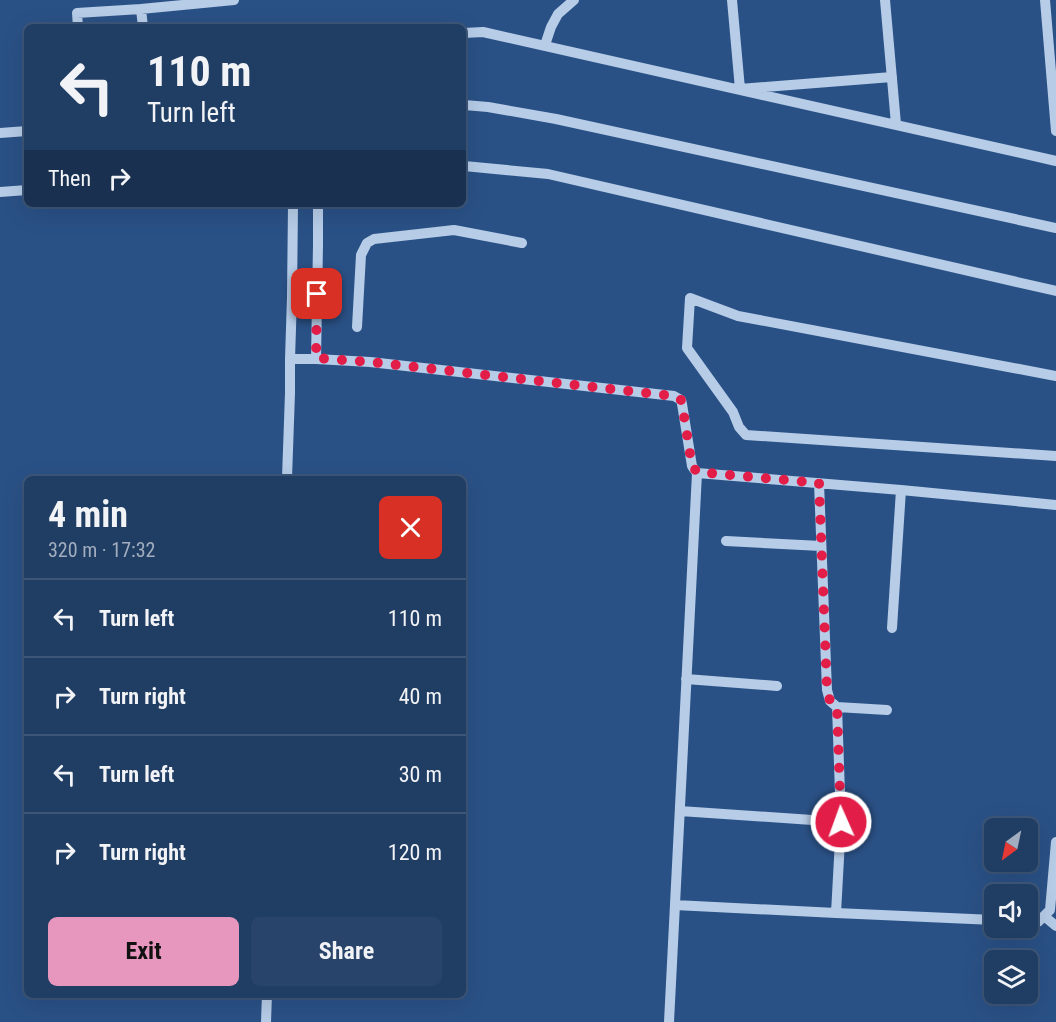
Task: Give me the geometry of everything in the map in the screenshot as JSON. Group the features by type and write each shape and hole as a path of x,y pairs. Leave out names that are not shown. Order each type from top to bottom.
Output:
{"street":[{"path":"78,24 77,13 234,0"},
{"path":"545,45 558,14 574,0"},
{"path":"732,0 740,89"},
{"path":"885,0 896,124"},
{"path":"1045,0 1056,131"},
{"path":"141,9 143,24"},
{"path":"466,33 483,32 545,45 1056,161"},
{"path":"740,89 892,76"},
{"path":"466,105 556,119 1056,228"},
{"path":"0,133 24,131"},
{"path":"466,166 548,174 1056,291"},
{"path":"0,192 24,190"},
{"path":"287,476 293,207"},
{"path":"316,358 318,207"},
{"path":"357,327 361,255 367,243 374,238 454,230 522,243"},
{"path":"1056,376 738,316 690,298 687,348 733,412 739,427 746,435 1056,456"},
{"path":"290,359 316,358 370,362 674,396 681,400 692,466 697,472 669,1022"},
{"path":"697,472 1056,505"},
{"path":"819,483 827,690 830,701 837,707 887,710"},
{"path":"892,628 901,490"},
{"path":"726,542 821,546"},
{"path":"686,679 777,686"},
{"path":"836,913 841,822 837,707"},
{"path":"680,811 841,822"},
{"path":"1038,922 1050,910 1056,842"},
{"path":"675,905 984,920"},
{"path":"1044,916 1056,926"},
{"path":"266,1022 267,998"}],"route":[{"path":"317,294 316,358 674,396 681,400 692,466 697,472 819,483 827,690 830,701 837,707 841,822"}]}
